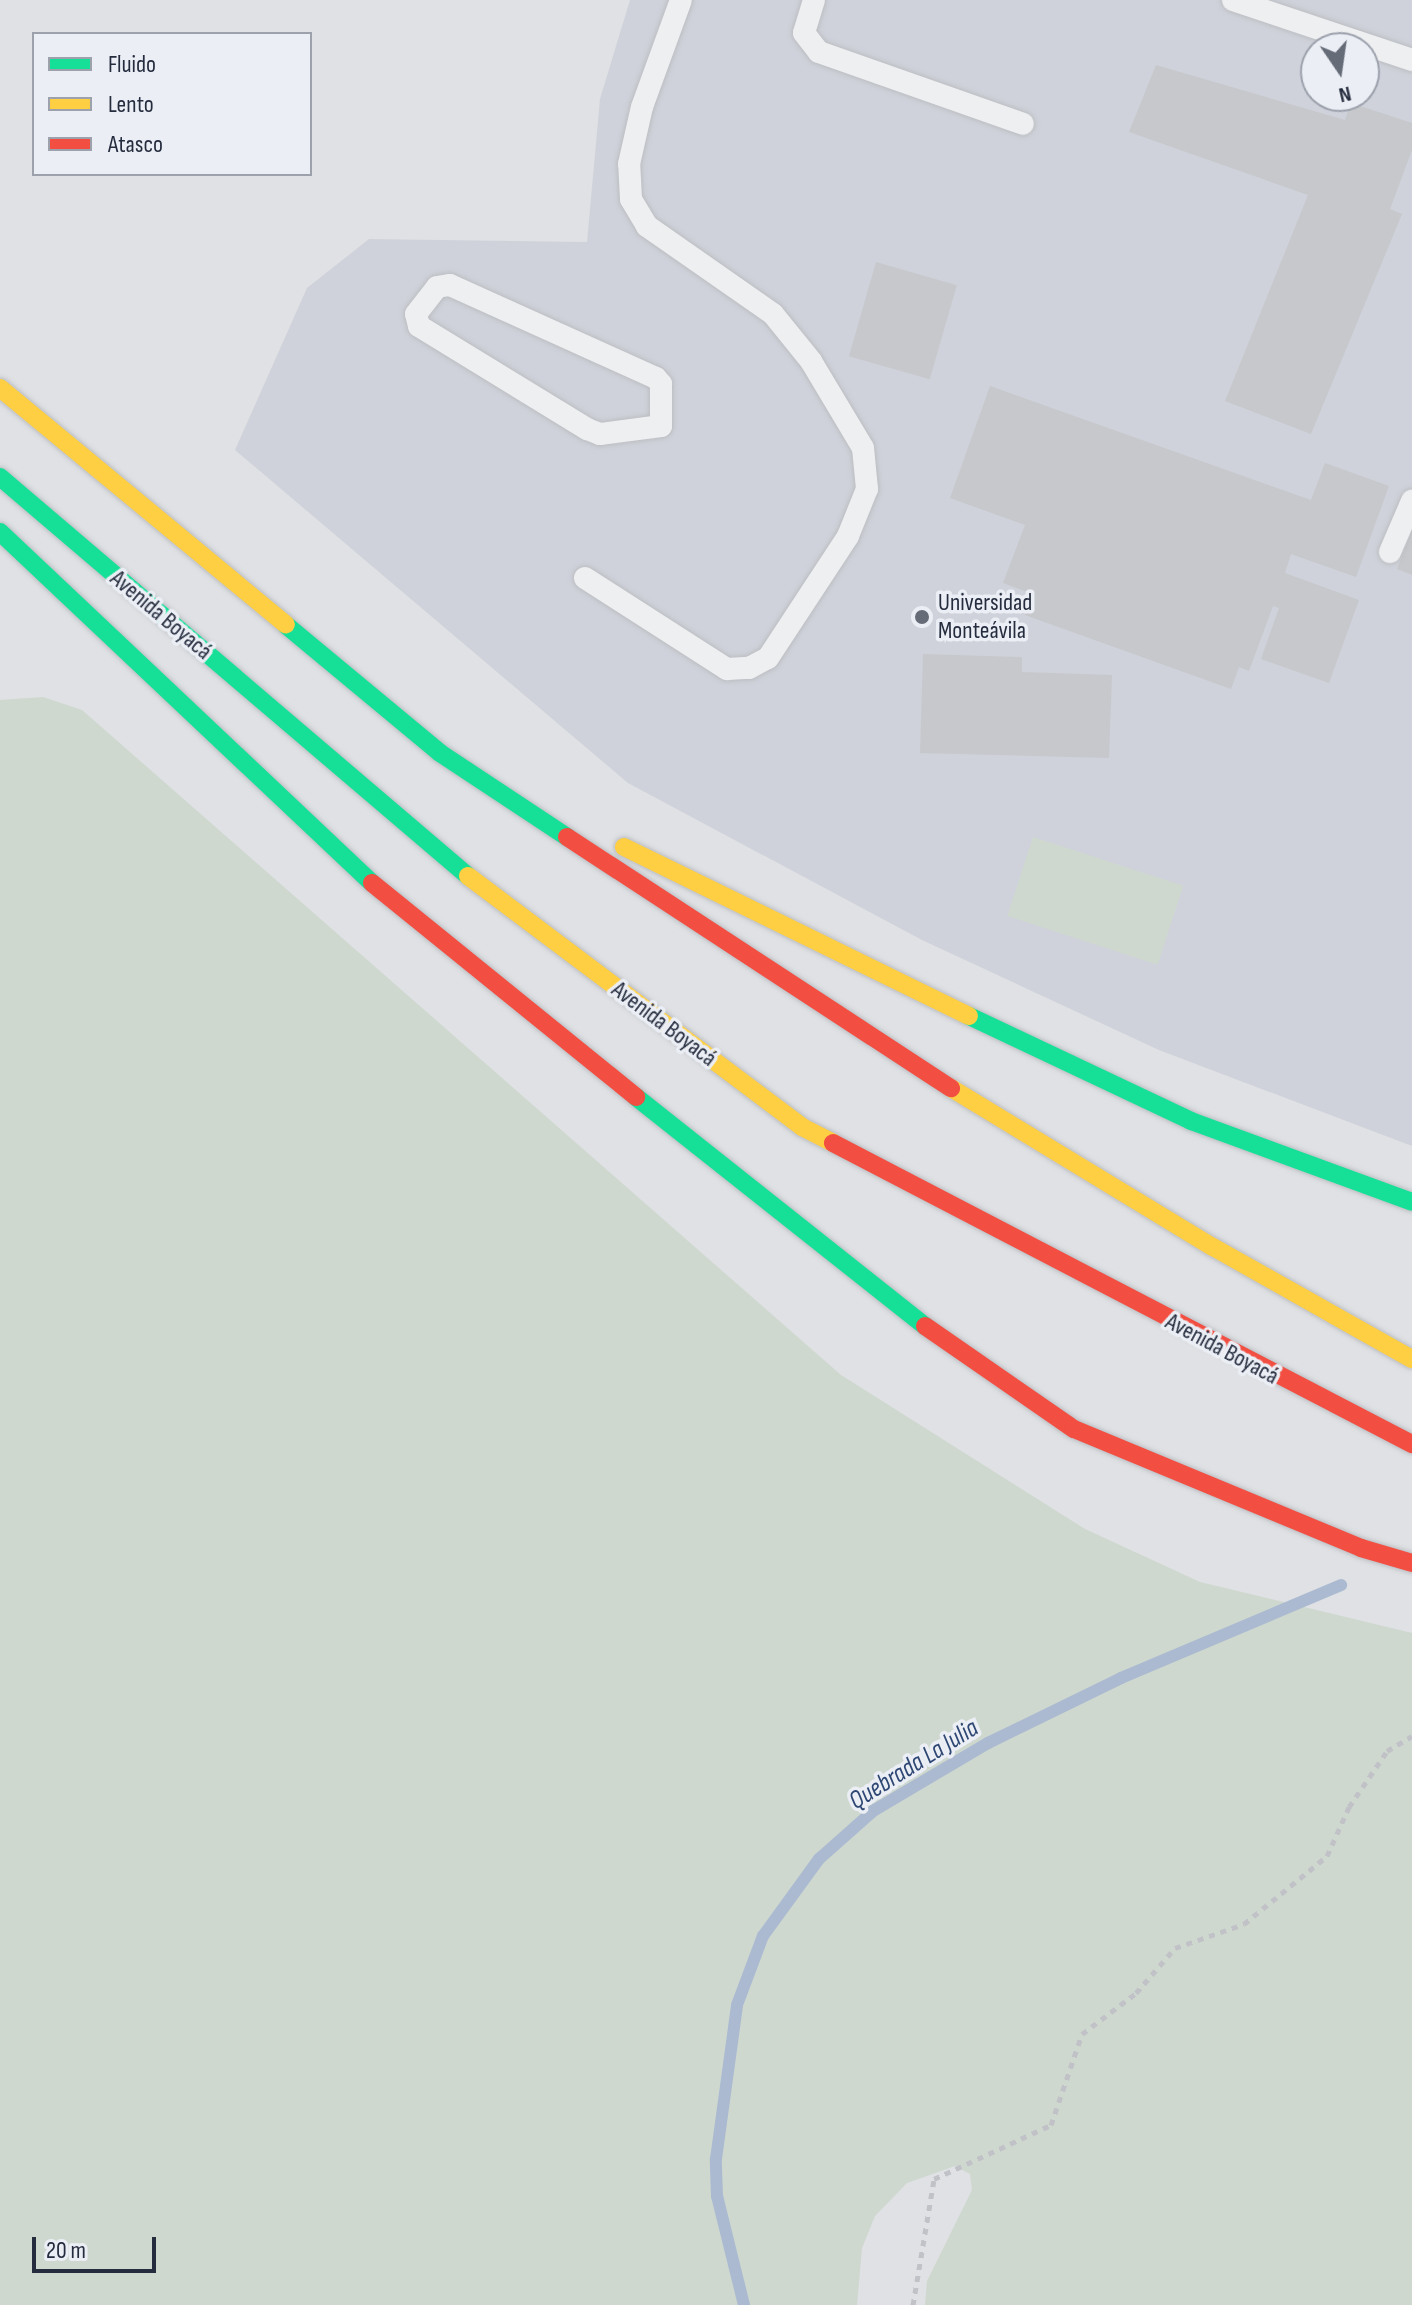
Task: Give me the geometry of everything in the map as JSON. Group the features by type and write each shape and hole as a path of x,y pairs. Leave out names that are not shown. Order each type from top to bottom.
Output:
{"highway":[{"path":"0,388 440,753 865,1035 1213,1247 1412,1359"},
{"name":"Avenida Boyacá","path":"0,477 467,875 802,1127 1412,1444"},
{"path":"0,532 400,909 916,1320 1074,1429 1361,1548 1412,1563"},
{"path":"440,753 798,935 1191,1121 1412,1202"}],"lane":[{"path":"585,578 727,669 749,668 768,658 848,536 867,489 863,448 811,361 773,314 647,226 631,199 629,164 642,107 681,0"},
{"path":"814,0 804,33 819,52 1023,124"},
{"path":"1233,0 1412,60"},
{"path":"450,285 656,378 661,384 661,426 600,434 587,429 419,326 416,314 437,287 450,285"},
{"path":"1390,552 1412,501"}],"path":[{"path":"913,2305 934,2179 1051,2125 1082,2034 1136,1993 1175,1948 1244,1924 1327,1856 1349,1807 1387,1751 1412,1736"}],"shaded area":[{"name":"Universidad Monteávila","path":"630,0 1412,0 1412,1146 1159,1050 922,940 628,783 235,450 307,288 369,239 587,242 600,99"},
{"path":"43,697 82,710 841,1375 1085,1529 1200,1582 1412,1633 1412,2305 925,2305 927,2281 972,2190 970,2174 955,2166 907,2183 875,2216 862,2248 857,2305 0,2305 0,700"},
{"path":"1033,837 1183,886 1158,965 1007,916"}],"building":[{"path":"1156,65 1300,107 1300,112 1318,112 1345,120 1348,112 1378,112 1412,123 1412,150 1390,209 1402,214 1311,434 1225,401 1308,195 1129,132"},
{"path":"876,262 957,285 930,379 849,356"},
{"path":"990,386 1311,500 1325,463 1389,486 1356,577 1291,554 1285,573 1359,600 1329,683 1261,659 1279,608 1273,606 1249,671 1239,667 1231,689 1025,615 1033,594 1003,583 1025,525 950,498"},
{"path":"1412,530 1412,575 1397,569"},
{"path":"923,654 1022,657 1022,672 1112,675 1109,758 920,753"}],"waterway":[{"name":"Quebrada La Julia","path":"744,2305 717,2196 716,2159 737,2005 763,1936 819,1859 873,1811 988,1743 1121,1678 1341,1585"}],"traffic: fast":[{"path":"0,477 468,876"},
{"path":"0,532 372,883"},
{"path":"286,625 440,753 567,837"},
{"path":"969,1016 1191,1121 1412,1202"},
{"path":"636,1097 925,1326"}],"traffic: slow":[{"path":"0,388 286,625"},
{"path":"624,847 969,1016"},
{"path":"468,876 802,1127 833,1143"},
{"path":"951,1088 1213,1247 1412,1359"}],"traffic: jam":[{"path":"567,837 951,1088"},
{"path":"372,883 636,1097"},
{"path":"833,1143 1412,1444"},
{"path":"925,1326 1074,1429 1361,1548 1412,1563"}],"place":[{"name":"Universidad Monteávila","path":"922,617"}]}
